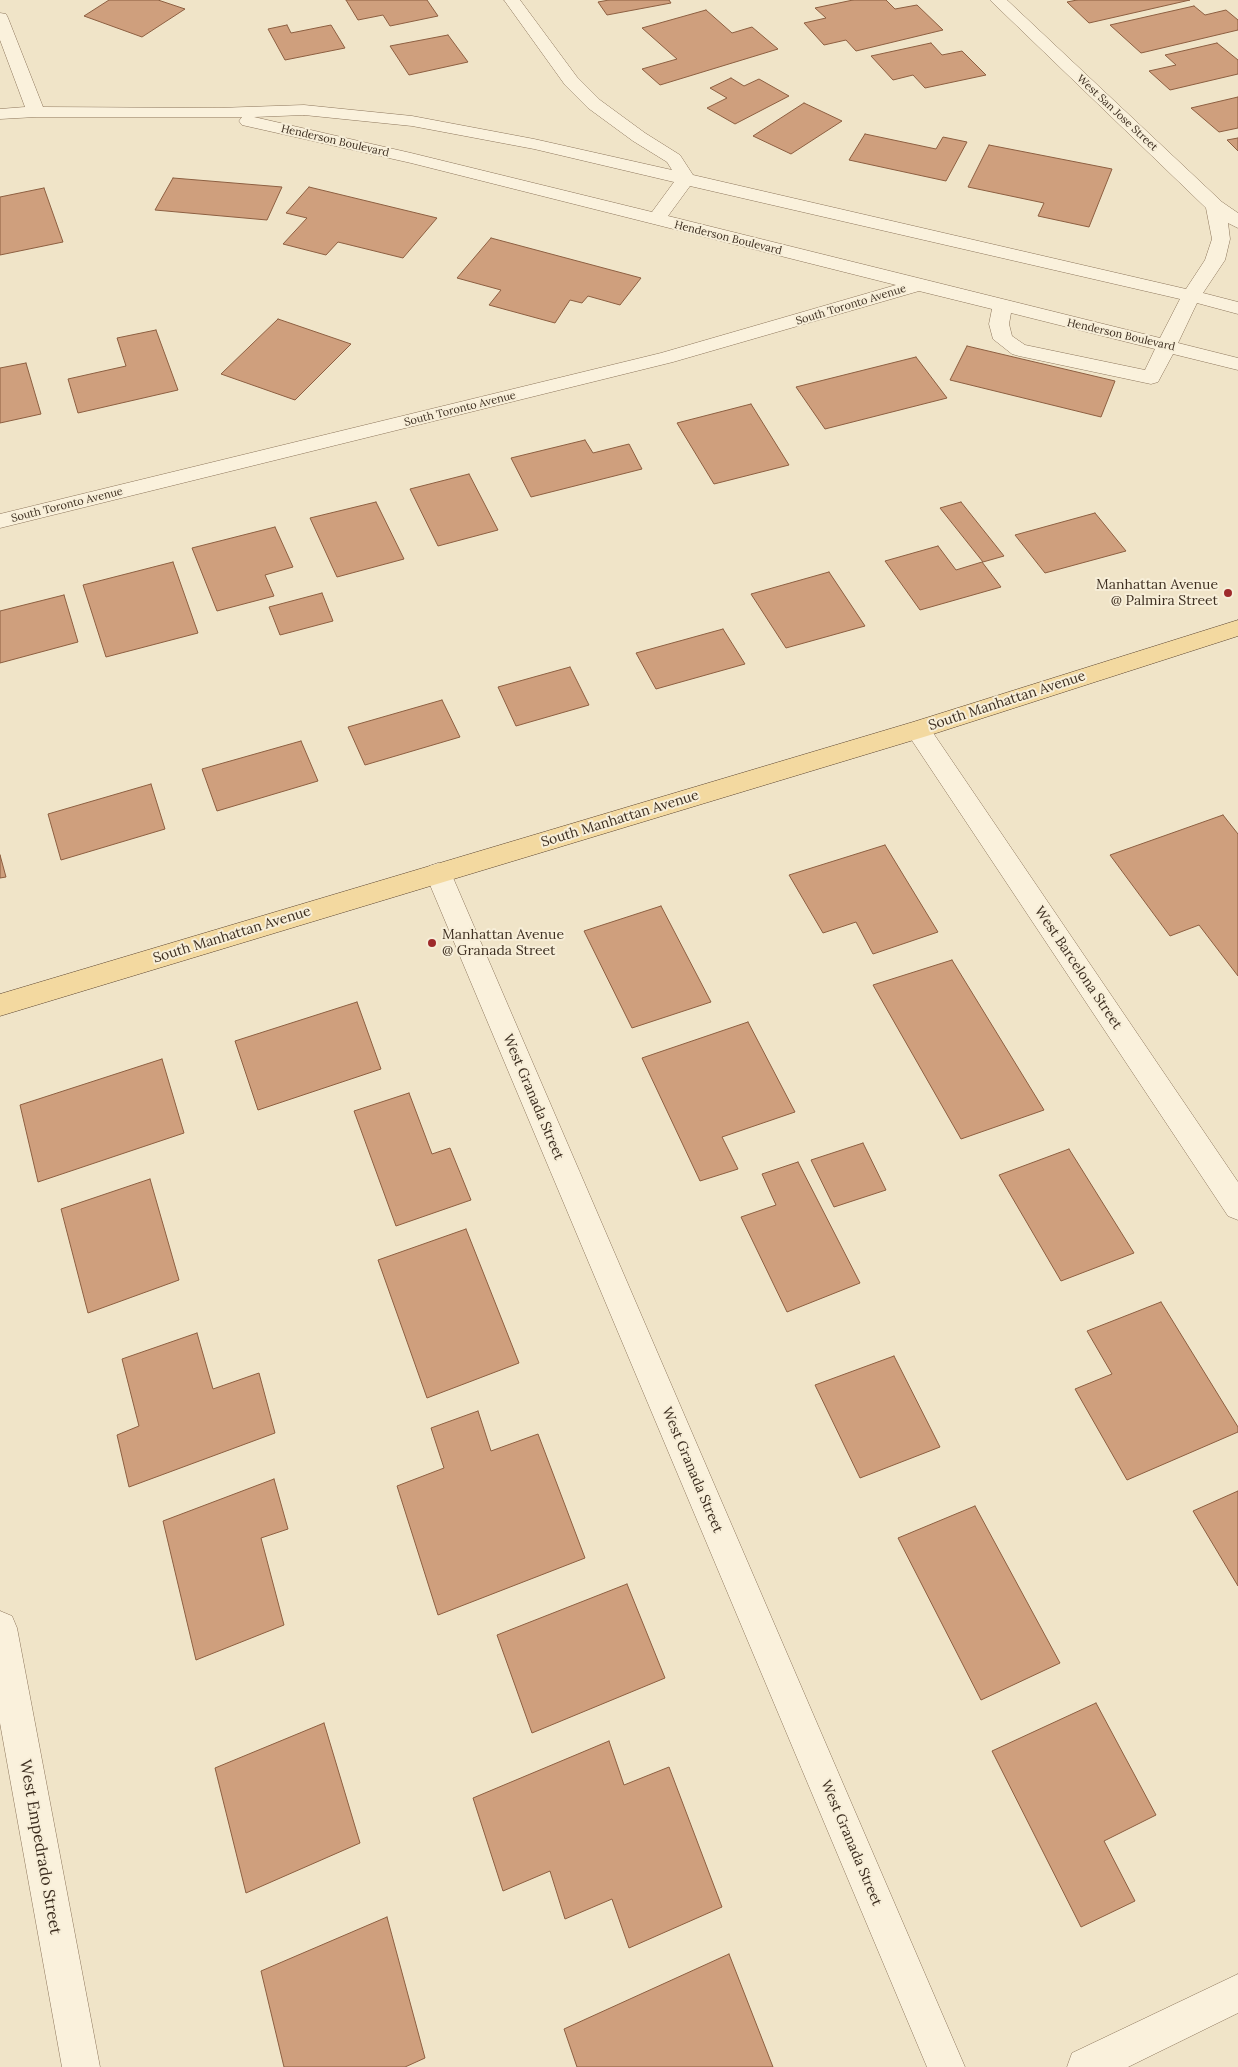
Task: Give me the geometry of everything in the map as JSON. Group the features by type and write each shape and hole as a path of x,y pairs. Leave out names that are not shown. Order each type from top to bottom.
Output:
{"main road":[{"name":"South Manhattan Avenue","path":"0,1005 918,730 1238,628"}],"street":[{"path":"512,0 571,81 594,104 639,137 674,159 686,179 656,220"},
{"name":"West San Jose Street","path":"998,0 1215,206 1238,222"},
{"path":"0,18 36,112"},
{"name":"Henderson Boulevard","path":"0,114 36,112 218,113 304,110 412,121 534,144 1238,308"},
{"name":"Henderson Boulevard","path":"218,113 330,142 411,158 1002,307 1238,364"},
{"path":"1002,307 999,324 1003,339 1019,350 1151,378 1191,296 1215,260 1221,238 1215,206"},
{"name":"South Toronto Avenue","path":"0,521 666,358 917,285"},
{"name":"West Barcelona Street","path":"918,730 1238,1207"},
{"name":"West Granada Street","path":"438,873 946,2067"},
{"name":"West Empedrado Street","path":"0,1628 81,2067"},
{"path":"1086,2067 1238,1993"}],"building":[{"path":"109,0 158,0 185,9 142,37 84,16"},
{"path":"346,0 427,0 438,16 390,26 383,15 358,20"},
{"path":"609,0 669,0 671,3 607,15 598,2"},
{"path":"853,0 886,0 895,9 917,5 943,30 856,51 846,40 824,45 804,23 826,18 815,8"},
{"path":"1077,0 1190,0 1089,23 1067,2"},
{"path":"1194,6 1205,15 1226,10 1238,20 1238,30 1141,53 1110,25"},
{"path":"706,10 732,33 752,27 778,49 660,85 642,69 677,59 642,28"},
{"path":"287,25 291,33 331,25 345,48 285,60 268,29"},
{"path":"448,35 468,62 409,75 390,46"},
{"path":"931,43 942,55 962,51 986,75 925,88 913,75 893,80 871,56"},
{"path":"1217,43 1238,60 1238,74 1170,90 1149,71 1176,65 1165,55"},
{"path":"731,78 744,86 759,79 789,96 735,124 707,108 727,98 710,88"},
{"path":"1238,97 1238,128 1219,132 1191,108"},
{"path":"804,103 842,121 791,154 753,136"},
{"path":"865,134 936,149 943,137 967,142 946,181 849,160"},
{"path":"1238,138 1238,151 1227,140"},
{"path":"989,145 1112,169 1089,227 1038,216 1044,203 968,187"},
{"path":"173,178 282,187 267,220 155,210"},
{"path":"309,187 437,218 403,258 338,242 326,255 283,244 307,218 286,213"},
{"path":"44,188 63,242 0,255 0,197"},
{"path":"491,238 641,278 620,305 588,296 582,303 570,300 555,323 489,305 501,290 457,278"},
{"path":"278,319 351,344 295,400 221,374"},
{"path":"156,330 178,390 78,413 68,379 126,366 117,338"},
{"path":"967,346 1115,381 1101,417 950,380"},
{"path":"916,357 947,398 825,429 796,387"},
{"path":"26,363 41,414 0,423 0,368"},
{"path":"751,404 789,465 714,484 677,423"},
{"path":"585,440 593,453 629,444 642,469 531,497 511,458"},
{"path":"469,474 498,530 438,546 410,489"},
{"path":"376,502 404,559 337,577 310,518"},
{"path":"961,502 1004,556 983,562 940,508"},
{"path":"1095,513 1126,551 1045,573 1015,535"},
{"path":"275,527 293,567 265,575 274,596 217,611 192,548"},
{"path":"938,546 956,570 982,562 1001,587 920,610 885,561"},
{"path":"173,562 198,633 106,657 83,585"},
{"path":"829,572 865,626 786,648 751,594"},
{"path":"322,593 333,621 280,635 269,607"},
{"path":"64,595 78,642 0,663 0,611"},
{"path":"723,629 745,664 656,689 636,653"},
{"path":"570,667 589,705 516,726 498,687"},
{"path":"442,700 460,737 365,765 348,727"},
{"path":"301,741 318,781 217,811 202,769"},
{"path":"151,784 165,829 61,860 48,814"},
{"path":"1223,815 1238,834 1238,976 1199,925 1170,936 1110,855"},
{"path":"885,845 938,932 873,954 856,922 823,933 789,875"},
{"path":"0,855 6,877 0,878"},
{"path":"661,906 711,1002 632,1028 584,931"},
{"path":"952,960 1044,1110 961,1139 873,985"},
{"path":"357,1002 381,1069 258,1110 235,1041"},
{"path":"748,1022 795,1112 722,1137 738,1169 700,1181 642,1058"},
{"path":"162,1059 184,1133 38,1182 20,1105"},
{"path":"409,1093 432,1154 450,1148 471,1200 396,1226 354,1111"},
{"path":"863,1143 886,1190 834,1207 811,1160"},
{"path":"1069,1149 1134,1253 1061,1281 999,1175"},
{"path":"798,1162 860,1283 787,1312 741,1217 776,1205 762,1174"},
{"path":"150,1179 179,1280 88,1313 61,1209"},
{"path":"466,1229 519,1363 427,1398 378,1260"},
{"path":"1161,1302 1238,1427 1238,1432 1127,1480 1075,1389 1112,1374 1087,1331"},
{"path":"197,1333 213,1389 259,1373 275,1433 129,1487 117,1435 139,1426 122,1359"},
{"path":"894,1356 940,1447 860,1478 815,1385"},
{"path":"478,1411 491,1451 538,1434 585,1558 438,1615 397,1486 444,1468 431,1428"},
{"path":"274,1479 288,1529 261,1538 284,1625 196,1660 163,1521"},
{"path":"1238,1491 1238,1586 1193,1511"},
{"path":"975,1506 1060,1663 981,1700 898,1538"},
{"path":"627,1584 665,1678 532,1733 497,1635"},
{"path":"1096,1703 1156,1815 1104,1841 1135,1901 1081,1927 992,1751"},
{"path":"324,1723 360,1843 246,1893 215,1768"},
{"path":"609,1741 624,1785 669,1767 722,1907 629,1948 612,1899 565,1919 550,1871 503,1891 473,1798"},
{"path":"387,1917 425,2058 405,2067 284,2067 261,1971"},
{"path":"729,1954 773,2067 577,2067 564,2029"}],"place":[{"name":"Manhattan Avenue @ Palmira Street","path":"1228,593"},
{"name":"Manhattan Avenue @ Granada Street","path":"432,943"}]}
